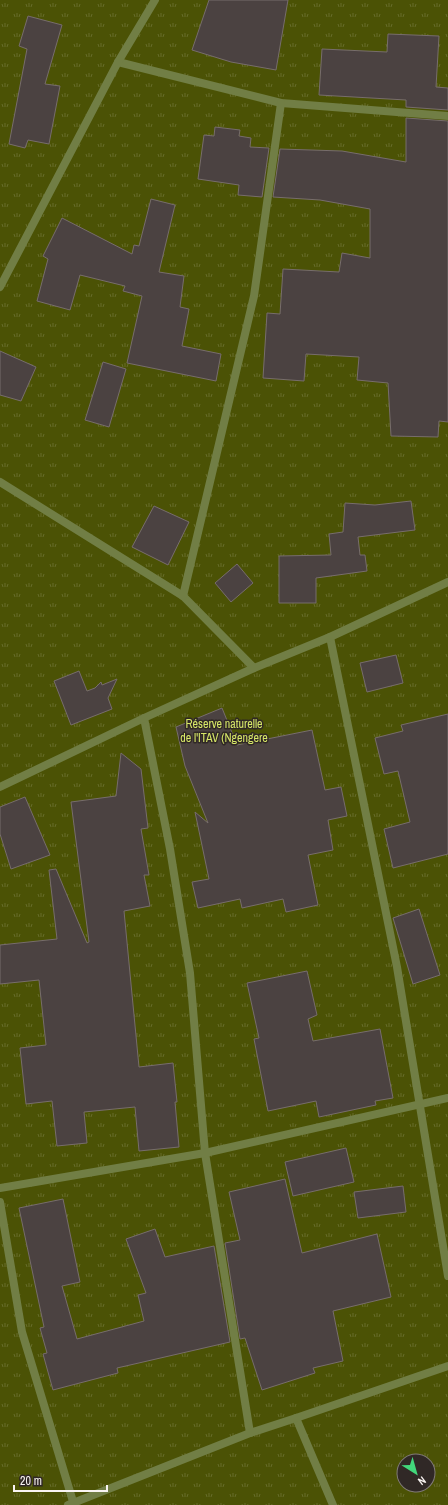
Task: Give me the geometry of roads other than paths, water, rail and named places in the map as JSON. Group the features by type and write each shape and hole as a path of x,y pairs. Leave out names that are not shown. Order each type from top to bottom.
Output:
{"street":[{"path":"0,287 118,62 155,0"},
{"path":"118,62 281,103 448,116"},
{"path":"183,596 254,296 281,103"},
{"path":"0,482 183,596 254,668"},
{"path":"0,787 144,718 254,668 330,637 448,582"},
{"path":"330,637 397,967 448,1276"},
{"path":"144,718 170,849 190,973 205,1153 250,1433"},
{"path":"0,1188 205,1153 448,1098"},
{"path":"0,1202 22,1332 71,1504 250,1433 448,1366"},
{"path":"296,1418 333,1505"}],"park label":[{"name":"Réserve naturelle de l'ITAV (Ngengere","path":"224,731"}]}
